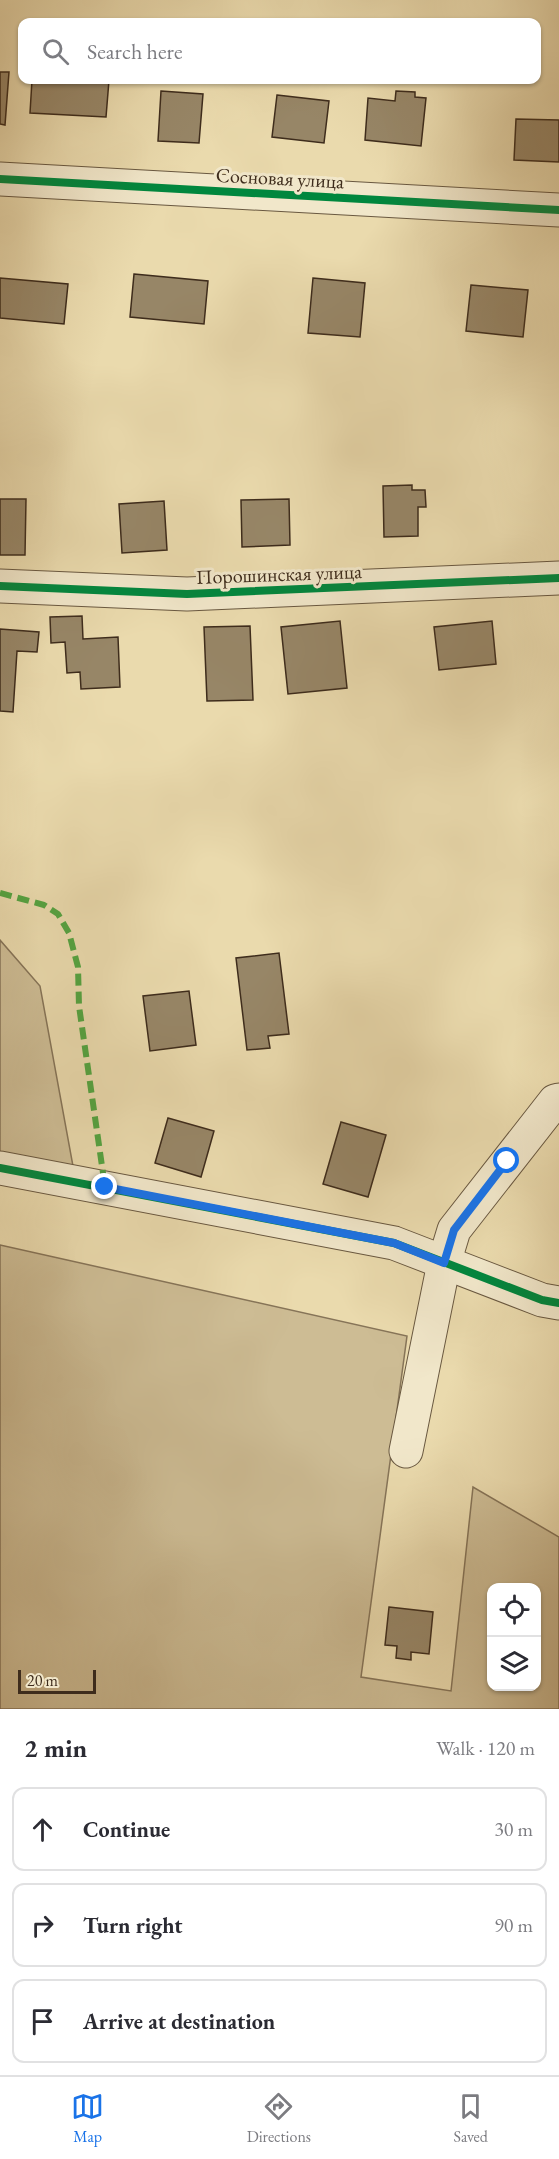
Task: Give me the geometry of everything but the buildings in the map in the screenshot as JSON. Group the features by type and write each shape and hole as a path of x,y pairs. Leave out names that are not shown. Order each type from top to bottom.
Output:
{"street":[{"name":"Сосновая улица","path":"0,179 559,210"},
{"name":"Порошинская улица","path":"0,586 187,594 559,578"},
{"path":"406,1451 444,1263 454,1230 555,1101 559,1100"},
{"path":"0,1168 394,1243 542,1300 559,1302"}],"shaded area":[{"path":"0,940 40,986 73,1166 0,1153"},
{"path":"0,1245 407,1336 361,1677 451,1691 473,1487 559,1537 559,1709 0,1709"}],"marked path":[{"path":"0,893 44,905 58,914 69,933 78,967 79,1006 105,1187"}],"cycle path":[{"path":"0,179 559,210"},
{"path":"0,586 187,594 559,578"},
{"path":"0,1168 394,1243 542,1300 559,1303"}],"route":[{"path":"105,1187 394,1243 444,1263 454,1230 507,1161"}]}
